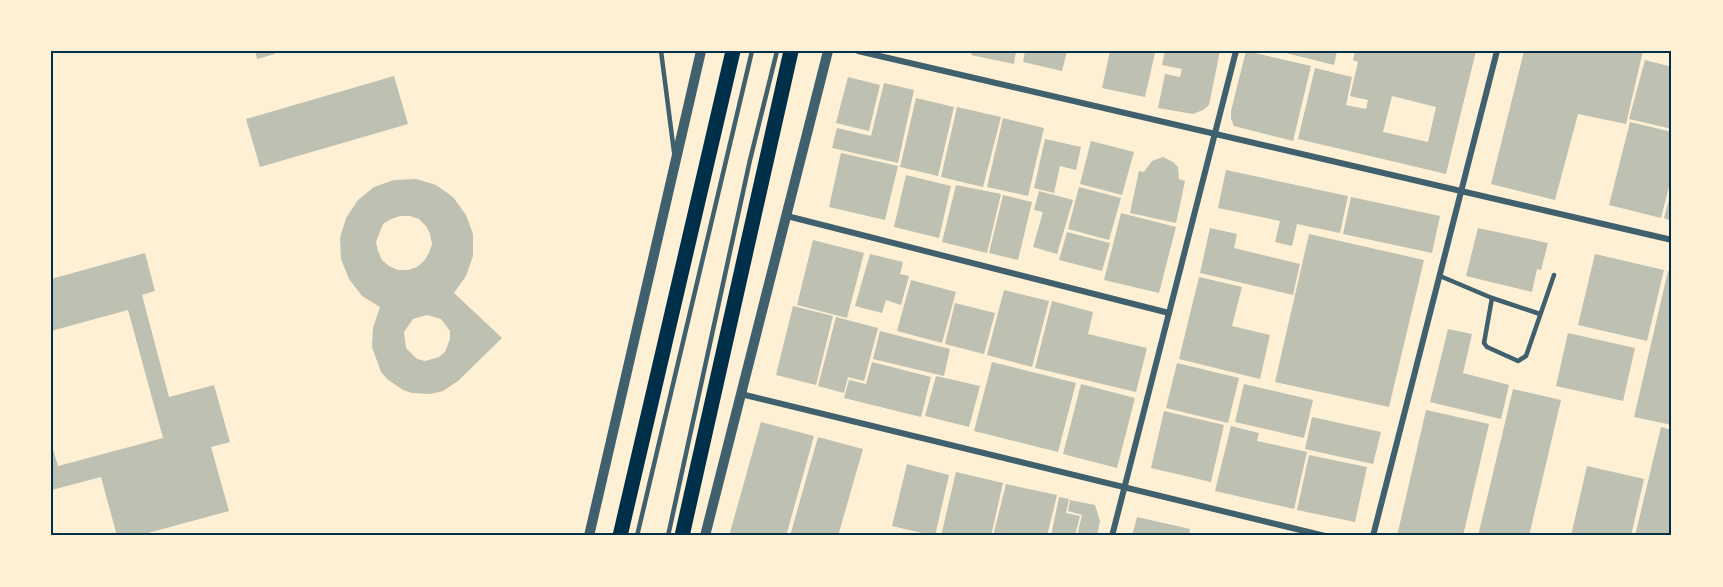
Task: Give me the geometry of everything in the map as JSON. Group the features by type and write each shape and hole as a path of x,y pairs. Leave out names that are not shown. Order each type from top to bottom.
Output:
{"main road":[{"path":"620,536 733,51"},
{"path":"682,536 791,51"}],"street":[{"path":"589,536 701,51"},
{"path":"705,536 828,51"},
{"path":"858,51 1672,240"},
{"path":"1112,536 1236,51"},
{"path":"1373,536 1497,51"},
{"path":"787,216 1169,313"},
{"path":"741,394 1325,536"}],"lane":[{"path":"661,51 675,162"},
{"path":"637,536 752,51"},
{"path":"668,536 750,160 777,51"},
{"path":"1492,298 1484,343 1487,347 1518,361 1527,356 1554,275"},
{"path":"1440,276 1492,298 1540,314"}],"building":[{"path":"255,51 274,51 275,54 257,59"},
{"path":"972,51 1016,51 1014,64 971,55"},
{"path":"1025,51 1067,51 1062,71 1023,62"},
{"path":"1110,51 1155,53 1145,97 1102,88"},
{"path":"1165,51 1220,51 1209,105 1203,110 1193,114 1158,108 1165,74 1180,77 1182,69 1162,65"},
{"path":"1246,51 1311,66 1293,141 1234,126 1231,111"},
{"path":"1278,51 1337,51 1334,65"},
{"path":"1355,51 1476,51 1446,174 1298,139 1315,68 1352,77 1346,105 1366,109 1368,100 1350,96 1358,62 1353,60","holes":["1392,96 1436,107 1428,142 1383,132"]},
{"path":"1524,51 1643,51 1626,124 1578,114 1555,200 1491,184"},
{"path":"1645,60 1672,67 1672,129 1629,119"},
{"path":"394,76 408,124 260,167 246,119"},
{"path":"848,77 880,85 869,131 836,123"},
{"path":"884,83 914,90 898,163 832,148 837,128 871,136"},
{"path":"916,98 954,107 938,176 900,167"},
{"path":"957,107 1001,117 983,187 941,177"},
{"path":"1003,118 1044,128 1028,196 987,187"},
{"path":"1630,122 1672,132 1672,175 1661,218 1609,205"},
{"path":"1045,139 1081,147 1076,170 1060,166 1054,193 1034,188"},
{"path":"1091,141 1134,152 1122,195 1080,184"},
{"path":"841,153 898,166 885,220 829,207"},
{"path":"1163,157 1178,167 1179,179 1185,181 1176,223 1130,213 1139,171 1144,172 1152,161"},
{"path":"1226,170 1348,196 1340,233 1297,224 1292,246 1275,242 1280,221 1218,208"},
{"path":"906,175 951,186 939,238 894,227"},
{"path":"416,179 436,185 453,197 466,215 473,234 473,256 466,276 454,293 502,338 458,381 443,391 430,394 403,390 381,372 372,347 373,328 380,307 362,296 349,279 341,259 340,238 346,218 358,200 374,187 394,180","holes":["400,216 419,219 426,226 432,244 424,261 408,270 398,270 382,260 376,242 383,224","427,315 441,319 450,331 450,339 445,352 439,357 425,361 417,359 406,348 404,332 413,319"]},
{"path":"956,185 1001,194 987,253 942,242"},
{"path":"1079,187 1121,198 1109,240 1068,229"},
{"path":"1039,191 1073,200 1057,254 1033,247 1043,212 1034,210"},
{"path":"1672,192 1672,221 1664,218"},
{"path":"1003,195 1032,202 1018,260 989,253"},
{"path":"1351,197 1440,216 1432,253 1343,234"},
{"path":"1121,213 1176,227 1159,293 1104,280"},
{"path":"1210,228 1237,234 1234,248 1300,264 1293,295 1200,273"},
{"path":"1478,228 1548,243 1541,270 1537,269 1532,292 1466,276"},
{"path":"1067,232 1110,243 1102,271 1059,260"},
{"path":"1309,234 1424,260 1389,407 1275,382"},
{"path":"813,240 864,253 847,318 797,305"},
{"path":"145,253 155,291 142,295 169,397 214,385 230,442 211,447 229,511 137,536 117,536 101,477 52,490 51,443 58,466 163,438 128,310 51,331 51,279"},
{"path":"870,254 903,262 900,274 909,276 901,305 886,300 882,313 855,306"},
{"path":"1595,254 1664,270 1647,341 1578,325"},
{"path":"1668,271 1672,272 1672,425 1634,417"},
{"path":"1199,277 1242,287 1232,326 1270,335 1260,379 1179,359"},
{"path":"911,280 956,292 942,343 897,331"},
{"path":"1004,290 1049,301 1032,367 987,355"},
{"path":"1052,301 1093,312 1088,334 1147,348 1136,392 1035,368"},
{"path":"955,303 995,313 984,354 945,344"},
{"path":"793,306 833,316 816,385 776,375"},
{"path":"836,317 878,328 864,381 848,377 844,393 818,386"},
{"path":"1448,329 1472,334 1463,373 1509,385 1501,419 1430,402"},
{"path":"880,331 950,349 944,376 873,359"},
{"path":"1568,333 1635,348 1623,401 1556,386"},
{"path":"872,362 931,377 921,417 844,398 849,380 866,384"},
{"path":"992,362 1076,383 1058,452 974,431"},
{"path":"1177,363 1239,378 1228,423 1166,408"},
{"path":"936,376 980,386 969,427 925,416"},
{"path":"1081,384 1135,398 1117,468 1063,454"},
{"path":"1244,384 1313,400 1304,438 1235,422"},
{"path":"1513,389 1561,400 1529,536 1478,536"},
{"path":"1426,410 1489,424 1463,536 1397,536"},
{"path":"1164,411 1224,425 1211,482 1151,468"},
{"path":"1312,417 1381,432 1373,464 1305,449"},
{"path":"761,422 814,436 786,536 729,536"},
{"path":"1231,426 1259,433 1257,441 1307,452 1294,509 1215,491"},
{"path":"1661,427 1672,430 1672,536 1635,536"},
{"path":"818,437 863,449 838,536 790,536"},
{"path":"1309,455 1367,467 1355,522 1297,510"},
{"path":"907,464 949,475 935,536 892,526"},
{"path":"1587,466 1644,479 1631,536 1571,536"},
{"path":"956,472 1003,483 991,536 941,536"},
{"path":"1006,484 1057,495 1047,536 993,536"},
{"path":"1059,497 1069,499 1066,513 1080,516 1075,536 1051,536"},
{"path":"1070,500 1095,505 1100,521 1097,536 1077,536 1082,515 1068,511"},
{"path":"1137,517 1190,529 1189,536 1132,536"}]}
